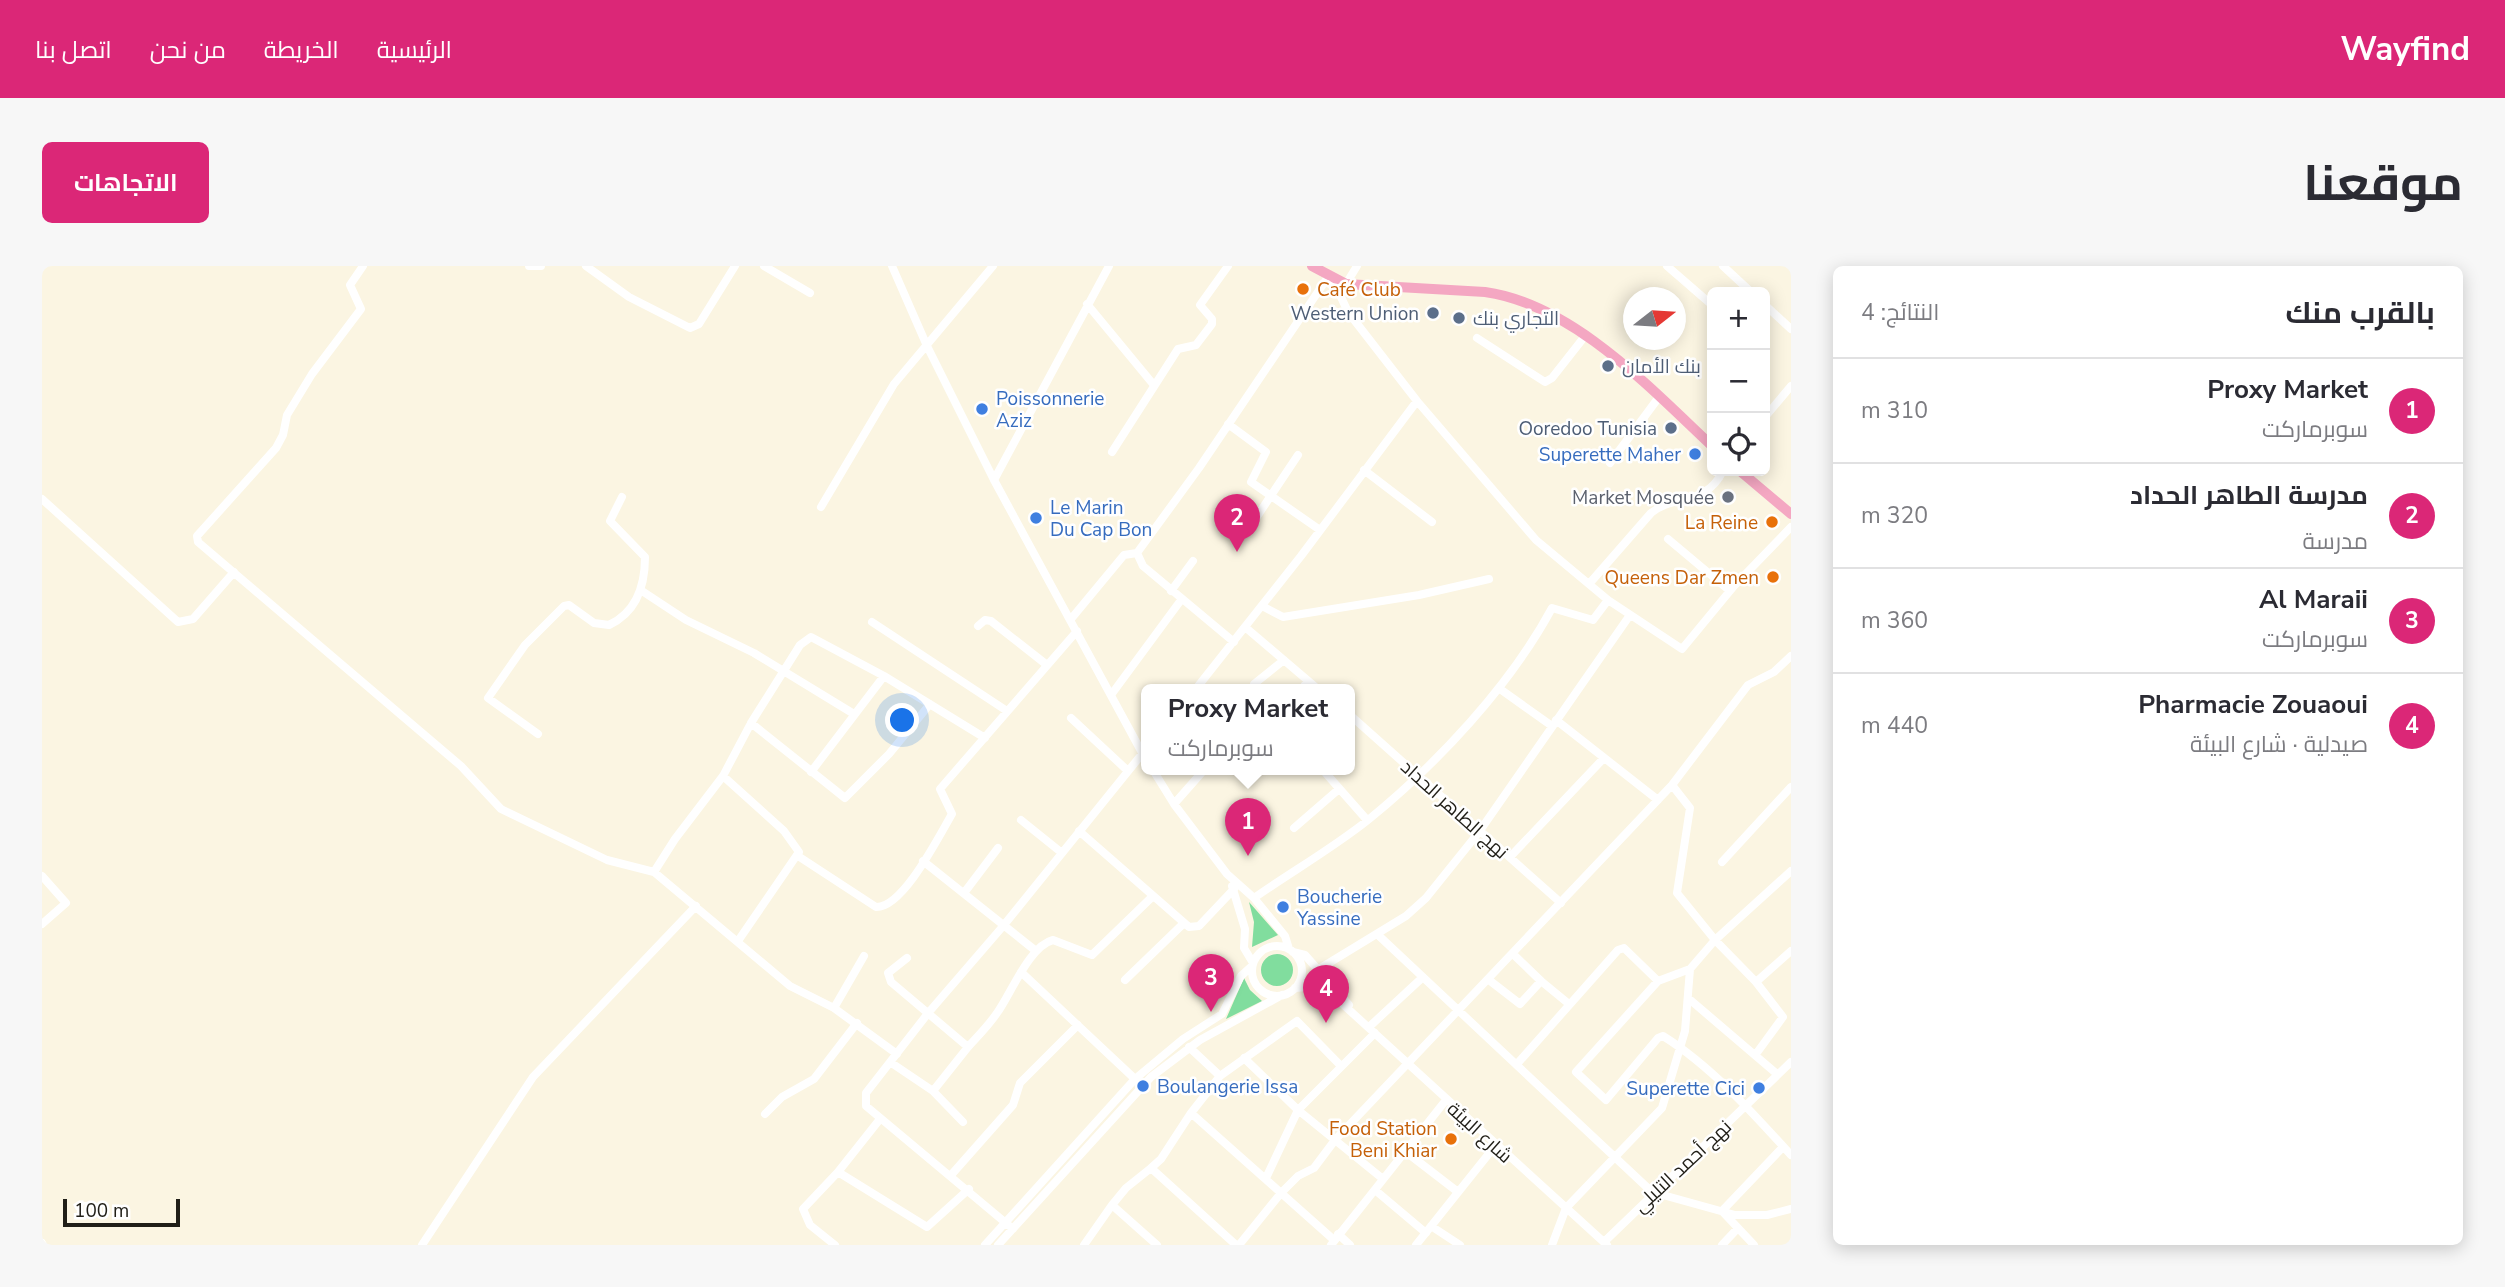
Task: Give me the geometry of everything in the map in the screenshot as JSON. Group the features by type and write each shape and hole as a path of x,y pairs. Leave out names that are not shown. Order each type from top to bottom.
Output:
{"main road":[{"path":"1312,266 1331,279 1346,284 1507,296 1540,308 1584,336 1659,397 1707,441"},
{"path":"1746,476 1791,514"}],"street":[{"path":"363,266 350,285 362,308 312,374 287,415 282,439 250,479 211,517 197,536 200,544 461,766 501,809 607,860 654,872 798,991 834,1008 897,1054"},
{"path":"529,266 541,266"},
{"path":"586,266 629,297 692,328 699,324 735,266"},
{"path":"764,266 810,293"},
{"path":"892,266 927,346 994,480 1141,747"},
{"path":"821,507 894,384 993,266"},
{"path":"994,480 1109,266"},
{"path":"1112,452 1153,384 1180,347 1196,345 1212,324 1212,319 1200,305 1228,266"},
{"path":"1346,284 1357,266"},
{"path":"1667,266 1707,301"},
{"path":"1723,266 1746,287"},
{"path":"1071,620 1124,555 1137,552 1331,279 1348,312 1417,401 1536,540 1608,600 1682,649 1730,591 1791,527"},
{"path":"1087,304 1153,384"},
{"path":"1770,310 1791,329"},
{"path":"1477,338 1545,382 1552,378 1584,336"},
{"path":"1768,413 1791,386"},
{"path":"1610,463 1659,397"},
{"path":"1200,684 1417,401"},
{"path":"1228,424 1265,450 1251,482 1320,530"},
{"path":"1252,524 1298,455"},
{"path":"1364,470 1432,522"},
{"path":"1589,584 1651,513 1664,506 1693,499 1716,483 1720,476"},
{"path":"538,734 488,698 525,645 564,606 569,605 594,623 609,625 619,618 642,591 645,557 610,522 622,497"},
{"path":"42,499 178,622 193,619 234,572"},
{"path":"1668,539 1730,591"},
{"path":"1137,552 1139,562 1234,642"},
{"path":"1171,591 1193,561"},
{"path":"1262,606 1283,617 1419,595 1489,579"},
{"path":"642,591 686,620 784,671 854,714"},
{"path":"1111,695 1181,600"},
{"path":"1254,898 1367,820 1417,775 1500,689 1532,645 1552,608 1593,620 1608,600"},
{"path":"1319,969 1417,908 1479,832 1630,615"},
{"path":"978,626 985,620 991,621 1047,665"},
{"path":"872,622 1007,711"},
{"path":"1245,627 1312,684"},
{"path":"798,856 876,907 884,907 895,899 952,814 940,789 1077,631"},
{"path":"654,872 674,839 723,776 751,723 808,637 884,676 985,738"},
{"path":"1151,1168 1238,1245 1281,1193 1298,1176 1312,1169 1335,1140 1460,1012 1672,785 1748,685 1774,672 1791,656"},
{"path":"1254,684 1284,660"},
{"path":"811,772 884,676"},
{"path":"1500,689 1554,723 1658,800"},
{"path":"751,723 839,795 847,796 889,754 930,704"},
{"path":"1071,718 1128,771"},
{"name":"نهج الطاهر الحداد","path":"1355,720 1561,903"},
{"path":"1013,1229 951,1174 880,1119 866,1106 865,1097 929,1012 1141,758"},
{"path":"1510,858 1603,759"},
{"path":"1156,775 1174,804 1227,874 1254,898 1285,936 1302,971 1294,988"},
{"path":"1174,804 1200,775"},
{"path":"1327,775 1367,820"},
{"path":"723,776 784,831 798,850 798,856 738,940"},
{"path":"1672,785 1690,808 1676,891 1714,940 1756,982 1783,1017 1756,1054"},
{"path":"1723,862 1791,787"},
{"path":"1294,828 1339,789"},
{"path":"1021,820 1062,853"},
{"path":"1079,831 1192,928 1199,926 1234,890"},
{"path":"964,893 998,848"},
{"path":"923,861 1036,951"},
{"path":"1791,871 1714,940 1690,969 1658,981 1576,1069 1577,1076 1606,1100 1660,1037 1681,1047 1791,1155"},
{"path":"1227,874 1245,929 1244,950 1253,965 1252,974 1259,988 1273,995 1282,995"},
{"path":"42,876 66,903 42,924"},
{"path":"933,1091 996,1016 1036,951 1053,940 1092,955 1153,896"},
{"path":"422,1245 533,1077 696,906"},
{"path":"1125,980 1184,923"},
{"path":"1377,934 1652,1192 1751,1216 1791,1209"},
{"path":"985,1245 1135,1079 1183,1039 1222,1014 1241,976 1253,965 1260,952 1271,946 1305,955 1356,1016"},
{"path":"1517,1064 1621,949 1624,948 1658,981"},
{"path":"1756,982 1791,951"},
{"path":"1513,954 1569,1004"},
{"path":"834,1008 864,956"},
{"path":"907,958 888,973 888,977 968,1047"},
{"path":"1552,1245 1566,1208 1613,1156 1662,1108 1681,1047 1690,969"},
{"path":"1021,972 1135,1079"},
{"path":"1266,1178 1298,1110 1423,977"},
{"path":"1489,980 1520,1004 1541,981"},
{"path":"998,1245 1142,1086 1189,1047 1294,988 1322,987 1356,1016"},
{"path":"1688,998 1777,1074"},
{"name":"شارع البيئة","path":"1356,1016 1495,1146 1605,1243"},
{"path":"1084,1245 1126,1188 1161,1159 1191,1113 1220,1076 1297,1021 1341,1066"},
{"path":"765,1114 782,1097 814,1079 857,1023"},
{"path":"951,1174 1013,1105 1020,1083 1078,1025"},
{"path":"1189,1047 1220,1076"},
{"path":"1244,1058 1298,1110 1383,1179"},
{"path":"890,1062 933,1091 963,1122"},
{"name":"نهج أحمد التليلي","path":"1605,1243 1652,1192 1791,1062"},
{"path":"1334,1240 1446,1100"},
{"path":"1191,1113 1334,1240 1350,1245"},
{"path":"835,1245 810,1225 804,1218 803,1209 838,1172 880,1119"},
{"path":"1416,1245 1495,1146"},
{"path":"1722,1211 1783,1147"},
{"path":"1406,1152 1458,1192"},
{"path":"838,1172 928,1227 969,1189"},
{"path":"1374,1190 1429,1229 1460,1245"},
{"path":"1112,1205 1157,1245"},
{"path":"1722,1211 1754,1245"},
{"path":"1015,1212 1022,1219"},
{"path":"1722,1245 1738,1228"}],"green space":[{"path":"1249,902 1278,935 1252,947 1254,922"},
{"path":"1277,954 1288,959 1293,970 1288,981 1277,986 1266,981 1261,970 1266,959"},
{"path":"1244,978 1250,990 1262,1001 1226,1019"}],"place":[{"name":"Café Club","path":"1303,289"},
{"name":"Western Union","path":"1433,313"},
{"name":"التجاري بنك","path":"1459,318"},
{"name":"بنك الأمان","path":"1608,366"},
{"name":"Poissonnerie Aziz","path":"982,409"},
{"name":"Ooredoo Tunisia","path":"1671,428"},
{"name":"Superette Maher","path":"1695,454"},
{"name":"Market Mosquée","path":"1728,497"},
{"name":"Le Marin Du Cap Bon","path":"1036,518"},
{"name":"La Reine","path":"1772,522"},
{"name":"مدرسة الطاهر الحداد","path":"1237,552"},
{"name":"Queens Dar Zmen","path":"1773,577"},
{"name":"Proxy Market","path":"1248,856"},
{"name":"Boucherie Yassine","path":"1283,907"},
{"name":"Al Maraii","path":"1211,1012"},
{"name":"Pharmacie Zouaoui","path":"1326,1023"},
{"name":"Boulangerie Issa","path":"1143,1086"},
{"name":"Superette Cici","path":"1759,1088"},
{"name":"Food Station Beni Khiar","path":"1451,1139"}]}
